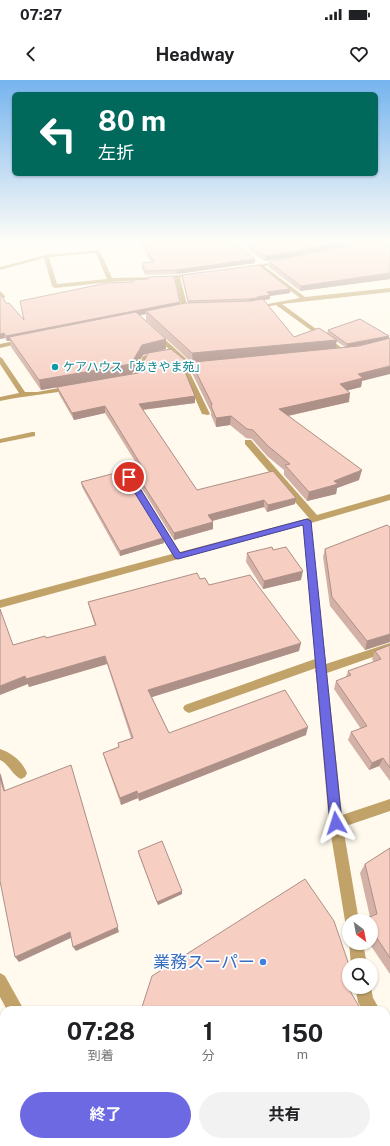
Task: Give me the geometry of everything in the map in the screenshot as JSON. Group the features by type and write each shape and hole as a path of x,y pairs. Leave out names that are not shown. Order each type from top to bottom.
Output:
{"street":[{"path":"181,292 185,309"},
{"path":"295,292 304,299"},
{"path":"249,308 304,299 373,292"},
{"path":"277,303 343,351"},
{"path":"177,311 192,309"},
{"path":"154,332 191,367 214,365"},
{"path":"0,346 32,340"},
{"path":"121,379 136,377 145,357 174,351"},
{"path":"335,352 350,351"},
{"path":"0,359 23,394"},
{"path":"191,367 187,373 206,414"},
{"path":"0,399 23,394 37,394 75,388"},
{"path":"0,441 32,434"},
{"path":"248,442 311,520 320,667 336,823 351,914"},
{"path":"129,477 178,556"},
{"path":"0,604 311,520 390,496"},
{"path":"189,708 390,647"},
{"path":"0,754 9,758 21,773"},
{"path":"336,823 390,805"},
{"path":"0,981 14,1006"},
{"path":"364,994 366,1002 369,1006"}],"building":[{"path":"65,292 178,292 180,302 6,336 4,333 0,334 0,294 7,304 9,303 24,320 20,301"},
{"path":"186,292 269,292 267,292 270,295 249,299 188,301"},
{"path":"263,299 294,337 319,328 337,340 192,353 146,311 185,303 250,301"},
{"path":"136,312 166,339 142,345 131,364 39,380 9,337"},
{"path":"360,319 389,336 347,344 328,330"},
{"path":"390,338 390,366 358,374 363,378 340,384 350,393 279,409 362,470 334,481 338,484 309,492 285,465 290,464 268,446 253,430 247,429 231,416 216,418 211,406 212,404 192,364 194,362 359,346"},
{"path":"171,349 186,361 183,367 195,396 139,404 197,490 273,471 296,498 268,505 264,500 208,515 213,522 174,533 132,467 141,465 105,406 72,413 57,387 138,373 148,353"},
{"path":"123,471 163,538 120,551 81,482"},
{"path":"387,525 390,527 390,634 367,641 332,597 325,549"},
{"path":"272,547 273,550 286,547 303,571 264,581 247,553"},
{"path":"197,573 200,579 205,578 209,585 250,575 301,643 148,690 169,733 285,690 308,727 138,794 137,791 120,798 103,753 119,747 118,743 133,738 105,656 26,679 25,676 0,686 0,609 13,645 45,636 46,638 96,625 88,602"},
{"path":"390,645 390,768 383,758 372,763 351,732 367,726 336,681 351,675 348,671 381,659 375,651"},
{"path":"71,765 118,927 73,947 70,932 15,957 0,881 0,778 4,791"},
{"path":"162,841 182,891 157,902 138,851"},
{"path":"390,848 390,958 378,940 378,914 365,864"},
{"name":"業務スーパー","path":"305,879 334,921 342,944 342,950 344,950 347,958 342,958 342,994 352,994 359,1006 142,1006 152,976"}],"place":[{"name":"ケアハウス「あきやま苑」","path":"55,367"},
{"name":"業務スーパー","path":"263,962"}],"route":[{"path":"129,477 178,556 307,521 319,662 336,823"}]}
